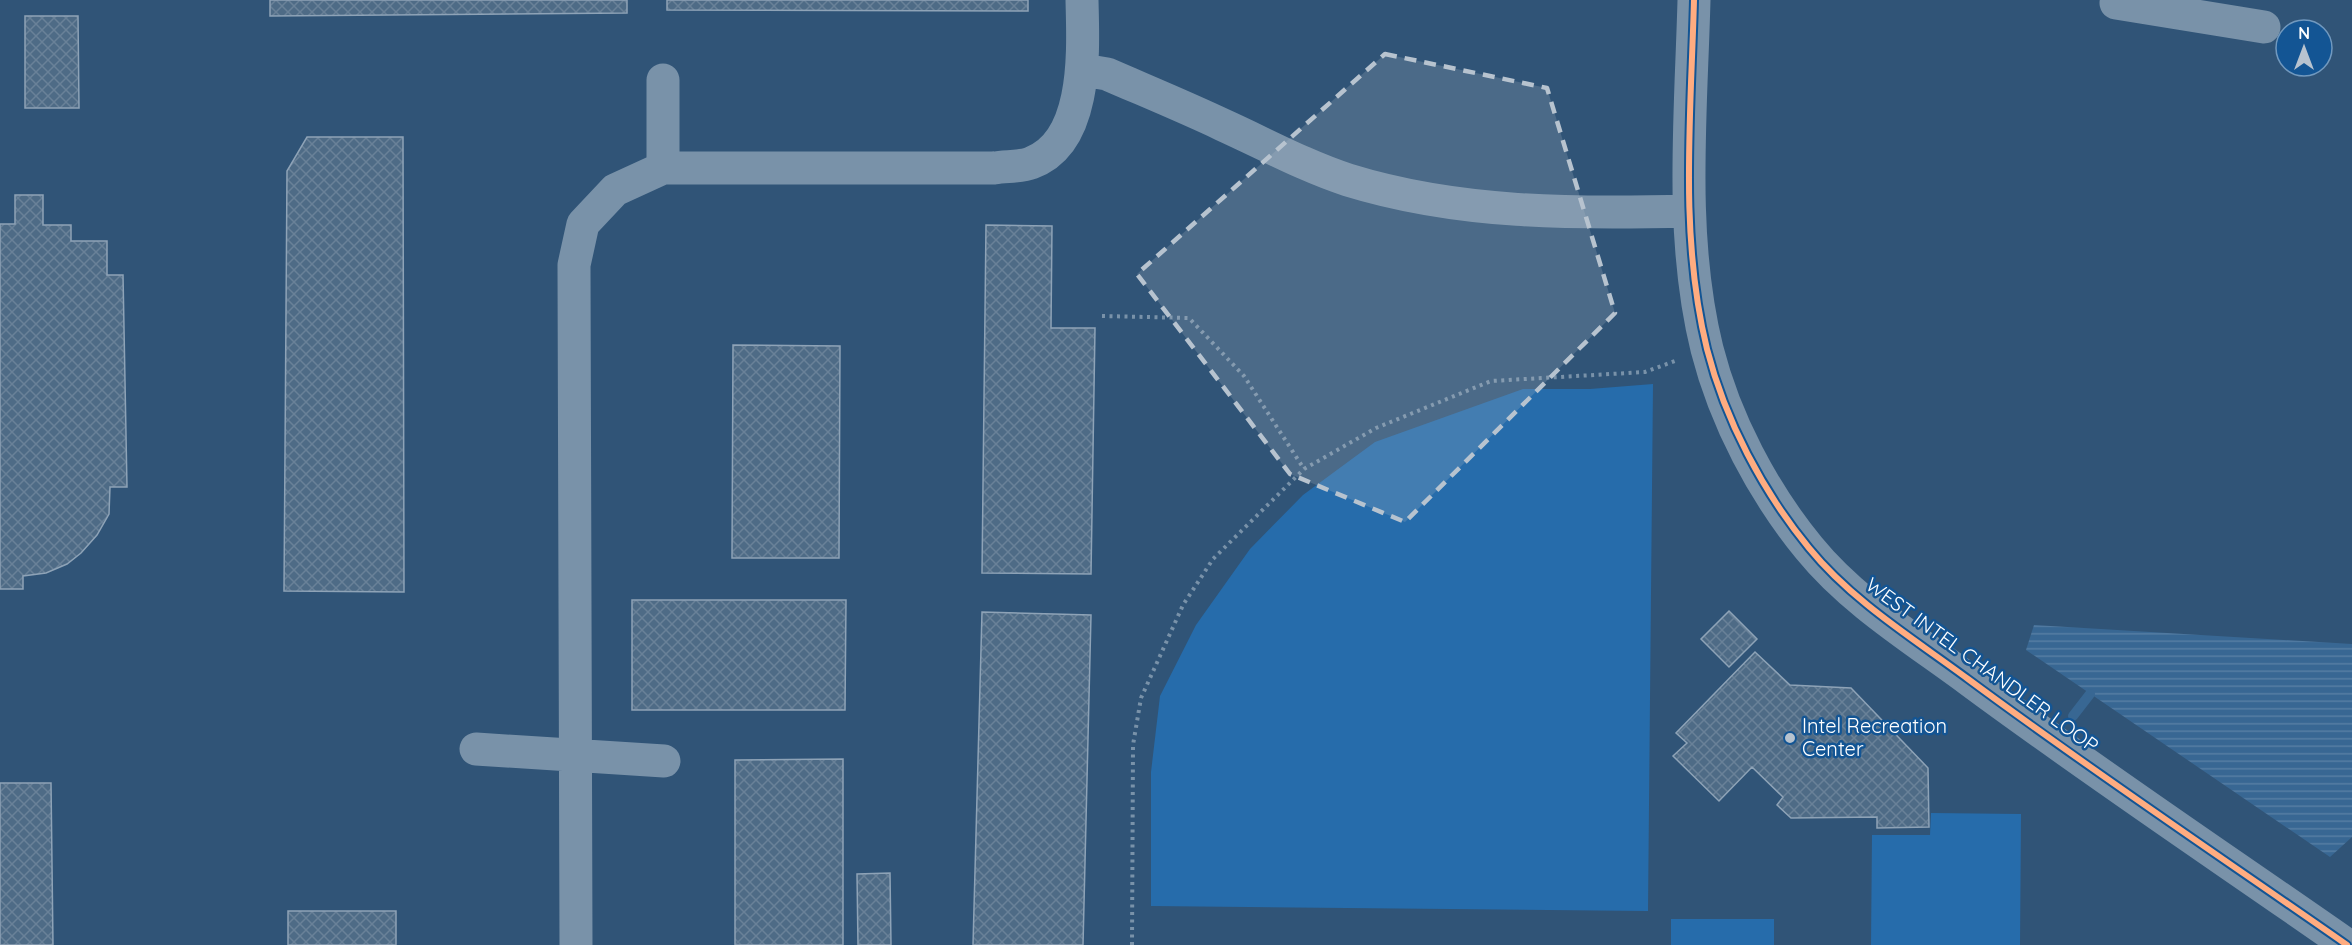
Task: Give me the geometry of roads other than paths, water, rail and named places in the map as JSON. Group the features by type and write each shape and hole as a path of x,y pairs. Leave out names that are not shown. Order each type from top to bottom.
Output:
{"street":[{"path":"576,945 577,551 573,406 574,265 583,224 615,190 663,168 994,168 1032,163 1056,145 1075,112 1083,70 1082,0"},
{"name":"WEST INTEL CHANDLER LOOP","path":"1694,0 1689,212 1694,279 1707,350 1730,417 1779,507 1810,550 1862,600 1997,700 2347,945"},
{"path":"2116,3 2264,27"},
{"path":"1083,70 1107,74 1285,154 1347,179 1390,191 1504,209 1576,212 1689,212"},
{"path":"663,80 663,168"},
{"path":"476,749 664,761"}],"waterway":[{"path":"2073,716 2090,694"}],"place":[{"name":"Intel Recreation Center","path":"1790,738"}]}
